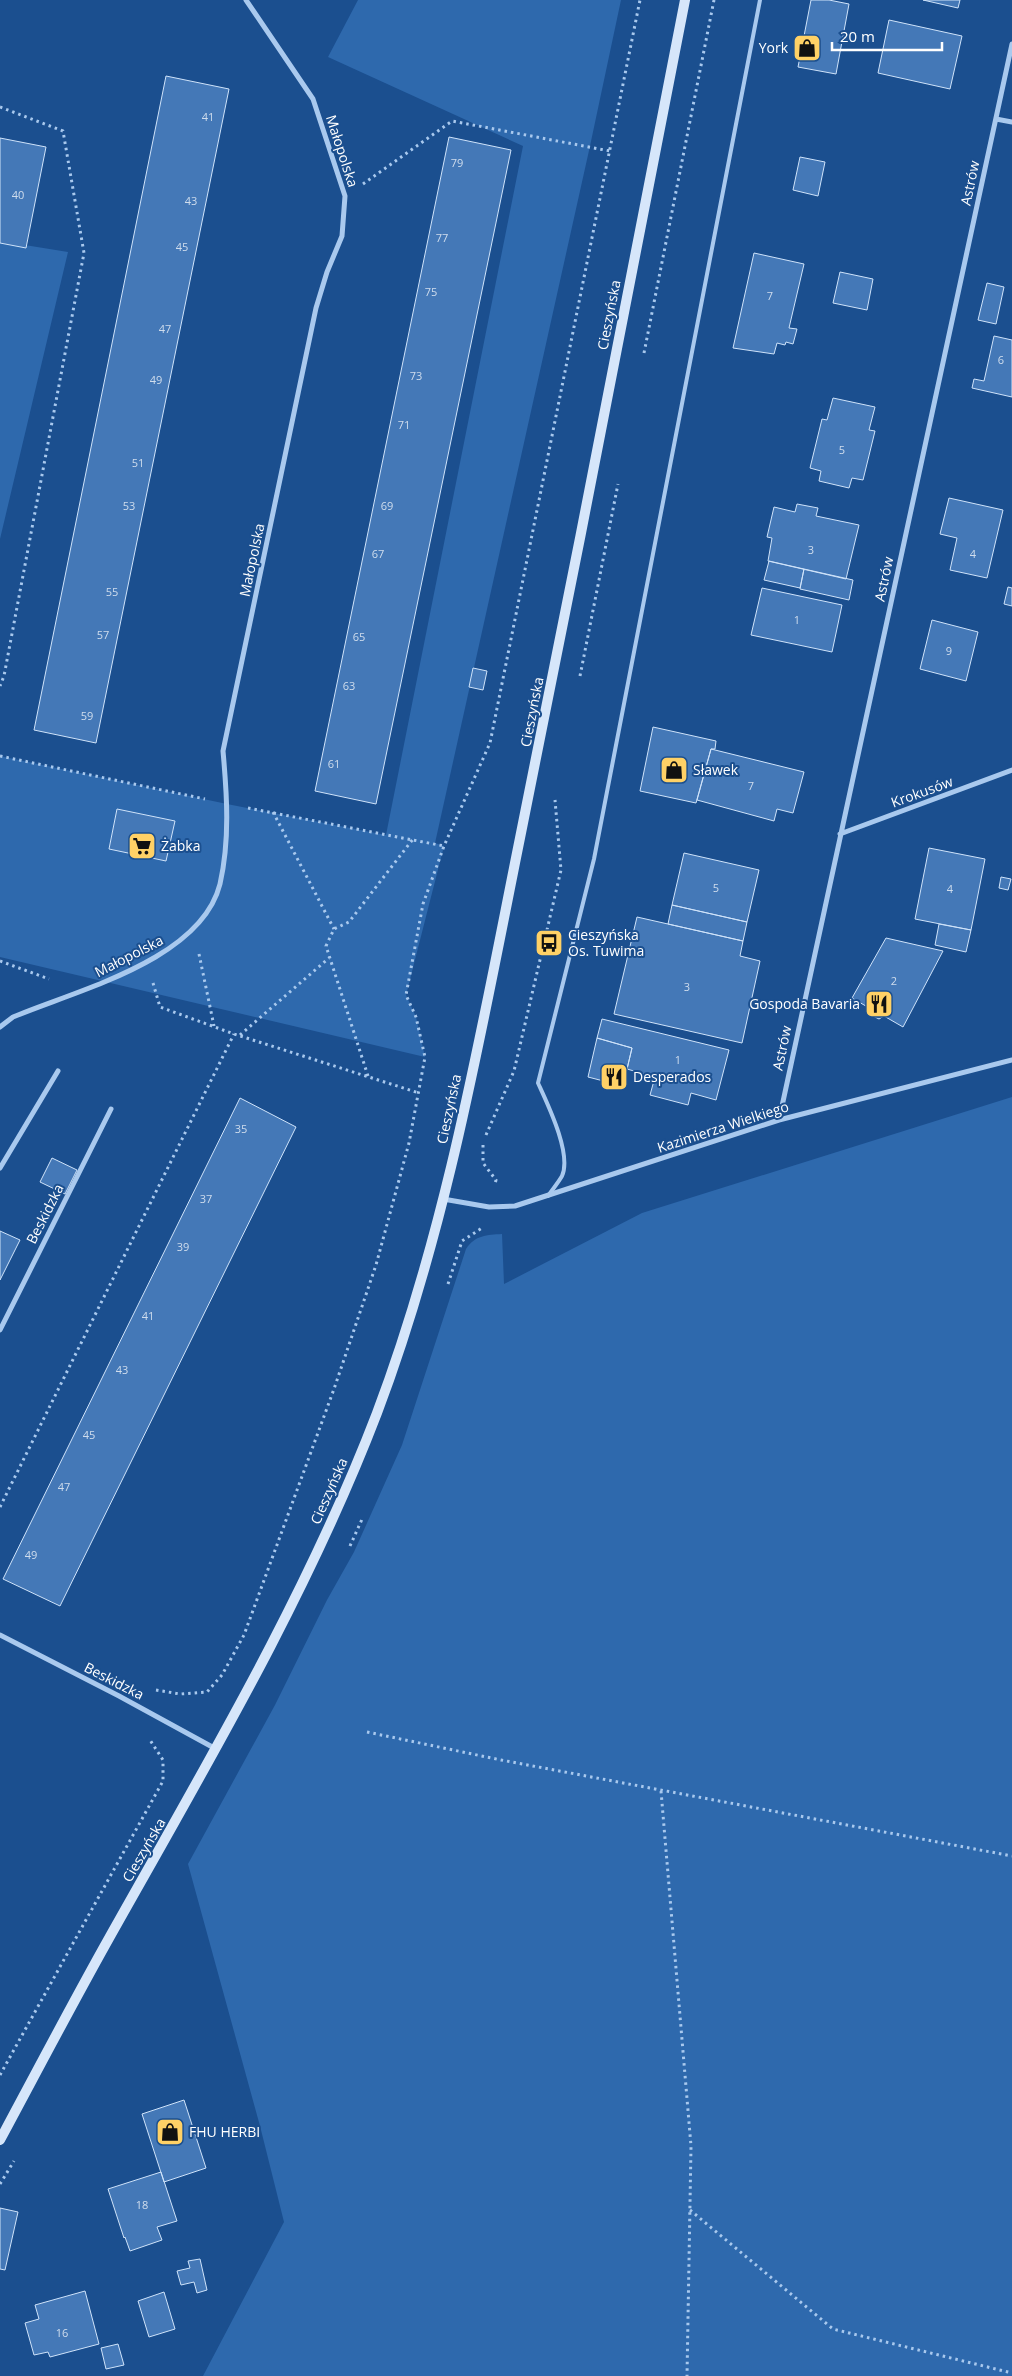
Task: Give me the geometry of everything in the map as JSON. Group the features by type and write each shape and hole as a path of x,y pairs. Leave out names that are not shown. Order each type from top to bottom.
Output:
{"main road":[{"name":"Cieszyńska","path":"0,2140 108,1941 216,1749 346,1492 379,1407 413,1307 442,1199 495,963 684,0"}],"street":[{"name":"Małopolska","path":"0,1027 13,1017 121,976 170,948 205,917 220,885 226,850 228,804 223,751 316,308 327,272 342,236 345,196 313,99 246,0"},
{"name":"Astrów","path":"779,1120 1012,44"},
{"path":"996,119 1012,122"},
{"name":"Krokusów","path":"840,834 1012,770"},
{"name":"Kazimierza Wielkiego","path":"442,1199 489,1208 515,1206 779,1120 1012,1060"},
{"path":"0,1168 58,1071"},
{"name":"Beskidzka","path":"0,1330 111,1109"},
{"name":"Beskidzka","path":"0,1635 216,1749"}],"lane":[{"path":"548,1196 562,1175 564,1156 552,1115 538,1083 594,859 760,0"}],"path":[{"path":"0,2075 163,1781 163,1760 153,1742 135,1728 155,1690 180,1694 207,1692 222,1675 244,1635 331,1397 376,1265 410,1143 425,1057 416,1017 406,995 423,904 444,846 490,743 640,0"},
{"path":"0,107 63,131 84,253 4,676 0,686"},
{"path":"345,196 452,122 610,151"},
{"path":"273,812 334,929"},
{"path":"368,1076 326,946 334,929 349,922 415,840 444,846"},
{"path":"193,928 214,1026"},
{"path":"240,1036 329,958"},
{"path":"0,961 81,992"},
{"path":"147,961 160,1007 240,1036 419,1093"},
{"path":"0,1507 234,1034"},
{"path":"366,1732 501,1760 1012,1856"},
{"path":"661,1790 691,2146 687,2376"},
{"path":"690,2210 833,2329 1012,2372"}],"shaded area":[{"path":"358,0 621,0 435,843 444,846 406,995 416,1017 425,1057 0,957 0,756 227,804 386,835 523,146 328,57"},
{"path":"0,241 68,252 0,539"},
{"path":"1012,1097 1012,2376 203,2376 284,2222 260,2126 188,1864 275,1705 327,1600 354,1552 402,1445 466,1249 477,1238 486,1235 502,1234 504,1284 642,1213"}],"building":[{"path":"811,0 829,0 849,4 836,74 798,67"},
{"path":"923,0 960,0 958,8"},
{"path":"889,20 962,36 950,89 878,73"},
{"path":"166,76 229,89 96,743 34,730"},
{"path":"449,137 511,150 376,804 315,791"},
{"path":"0,138 46,147 26,248 0,243"},
{"path":"800,157 825,162 818,196 793,190"},
{"path":"754,253 804,264 789,328 797,329 793,344 786,342 785,345 777,343 774,354 733,348"},
{"path":"840,272 873,279 867,310 833,303"},
{"path":"987,283 1004,287 996,324 978,320"},
{"path":"994,336 1012,340 1012,397 972,388 974,379 984,381"},
{"path":"833,398 875,407 869,430 875,431 863,480 852,478 849,488 819,481 821,471 810,468 822,419 827,420"},
{"path":"949,498 1003,510 987,578 950,570 957,538 940,534"},
{"path":"797,504 818,508 816,516 859,525 846,579 768,561 772,538 767,537 774,507 795,512"},
{"path":"769,561 804,569 800,588 764,580"},
{"path":"804,569 853,580 849,600 800,589"},
{"path":"1008,587 1012,588 1012,606 1004,604"},
{"path":"762,588 842,605 832,652 751,635"},
{"path":"932,620 978,632 966,681 920,669"},
{"path":"473,668 487,671 483,690 469,687"},
{"name":"Sławek","path":"653,727 716,741 715,749 711,749 696,803 640,791"},
{"path":"711,749 804,772 793,813 777,809 774,821 697,800"},
{"path":"117,809 175,821 166,861 109,849"},
{"path":"929,848 985,859 971,930 915,919"},
{"path":"684,853 759,870 747,922 672,905"},
{"path":"1001,877 1011,879 1008,890 999,888"},
{"path":"672,905 747,922 743,941 668,924"},
{"path":"637,917 743,941 740,956 760,961 742,1043 614,1014"},
{"path":"939,924 971,930 966,952 935,945"},
{"path":"886,938 943,951 903,1027 884,1016 879,1019 871,1015 871,1009 852,998"},
{"path":"602,1019 729,1050 716,1100 691,1093 688,1105 650,1095 655,1077 627,1069 632,1048 597,1038"},
{"path":"597,1038 632,1048 623,1086 588,1077"},
{"path":"240,1098 296,1127 60,1606 3,1579"},
{"path":"52,1158 77,1170 65,1194 40,1182"},
{"path":"0,1231 20,1240 0,1280"},
{"path":"184,2100 206,2168 164,2182 142,2114"},
{"path":"161,2172 177,2221 157,2227 162,2240 130,2251 108,2189"},
{"path":"0,2208 18,2212 5,2270 0,2269"},
{"path":"200,2259 207,2290 197,2293 194,2282 181,2285 177,2271 190,2268 188,2261"},
{"path":"85,2291 99,2344 50,2357 48,2352 34,2355 25,2323 39,2319 35,2305"},
{"path":"164,2292 175,2329 149,2337 138,2301"},
{"path":"118,2344 124,2365 106,2369 101,2348"}],"place":[{"name":"York","path":"807,48"},
{"name":"Sławek","path":"674,770"},
{"name":"Żabka","path":"142,846"},
{"name":"Cieszyńska Os. Tuwima","path":"549,943"},
{"name":"Gospoda Bavaria","path":"879,1004"},
{"name":"Desperados","path":"614,1077"},
{"name":"FHU HERBI","path":"170,2132"}]}
